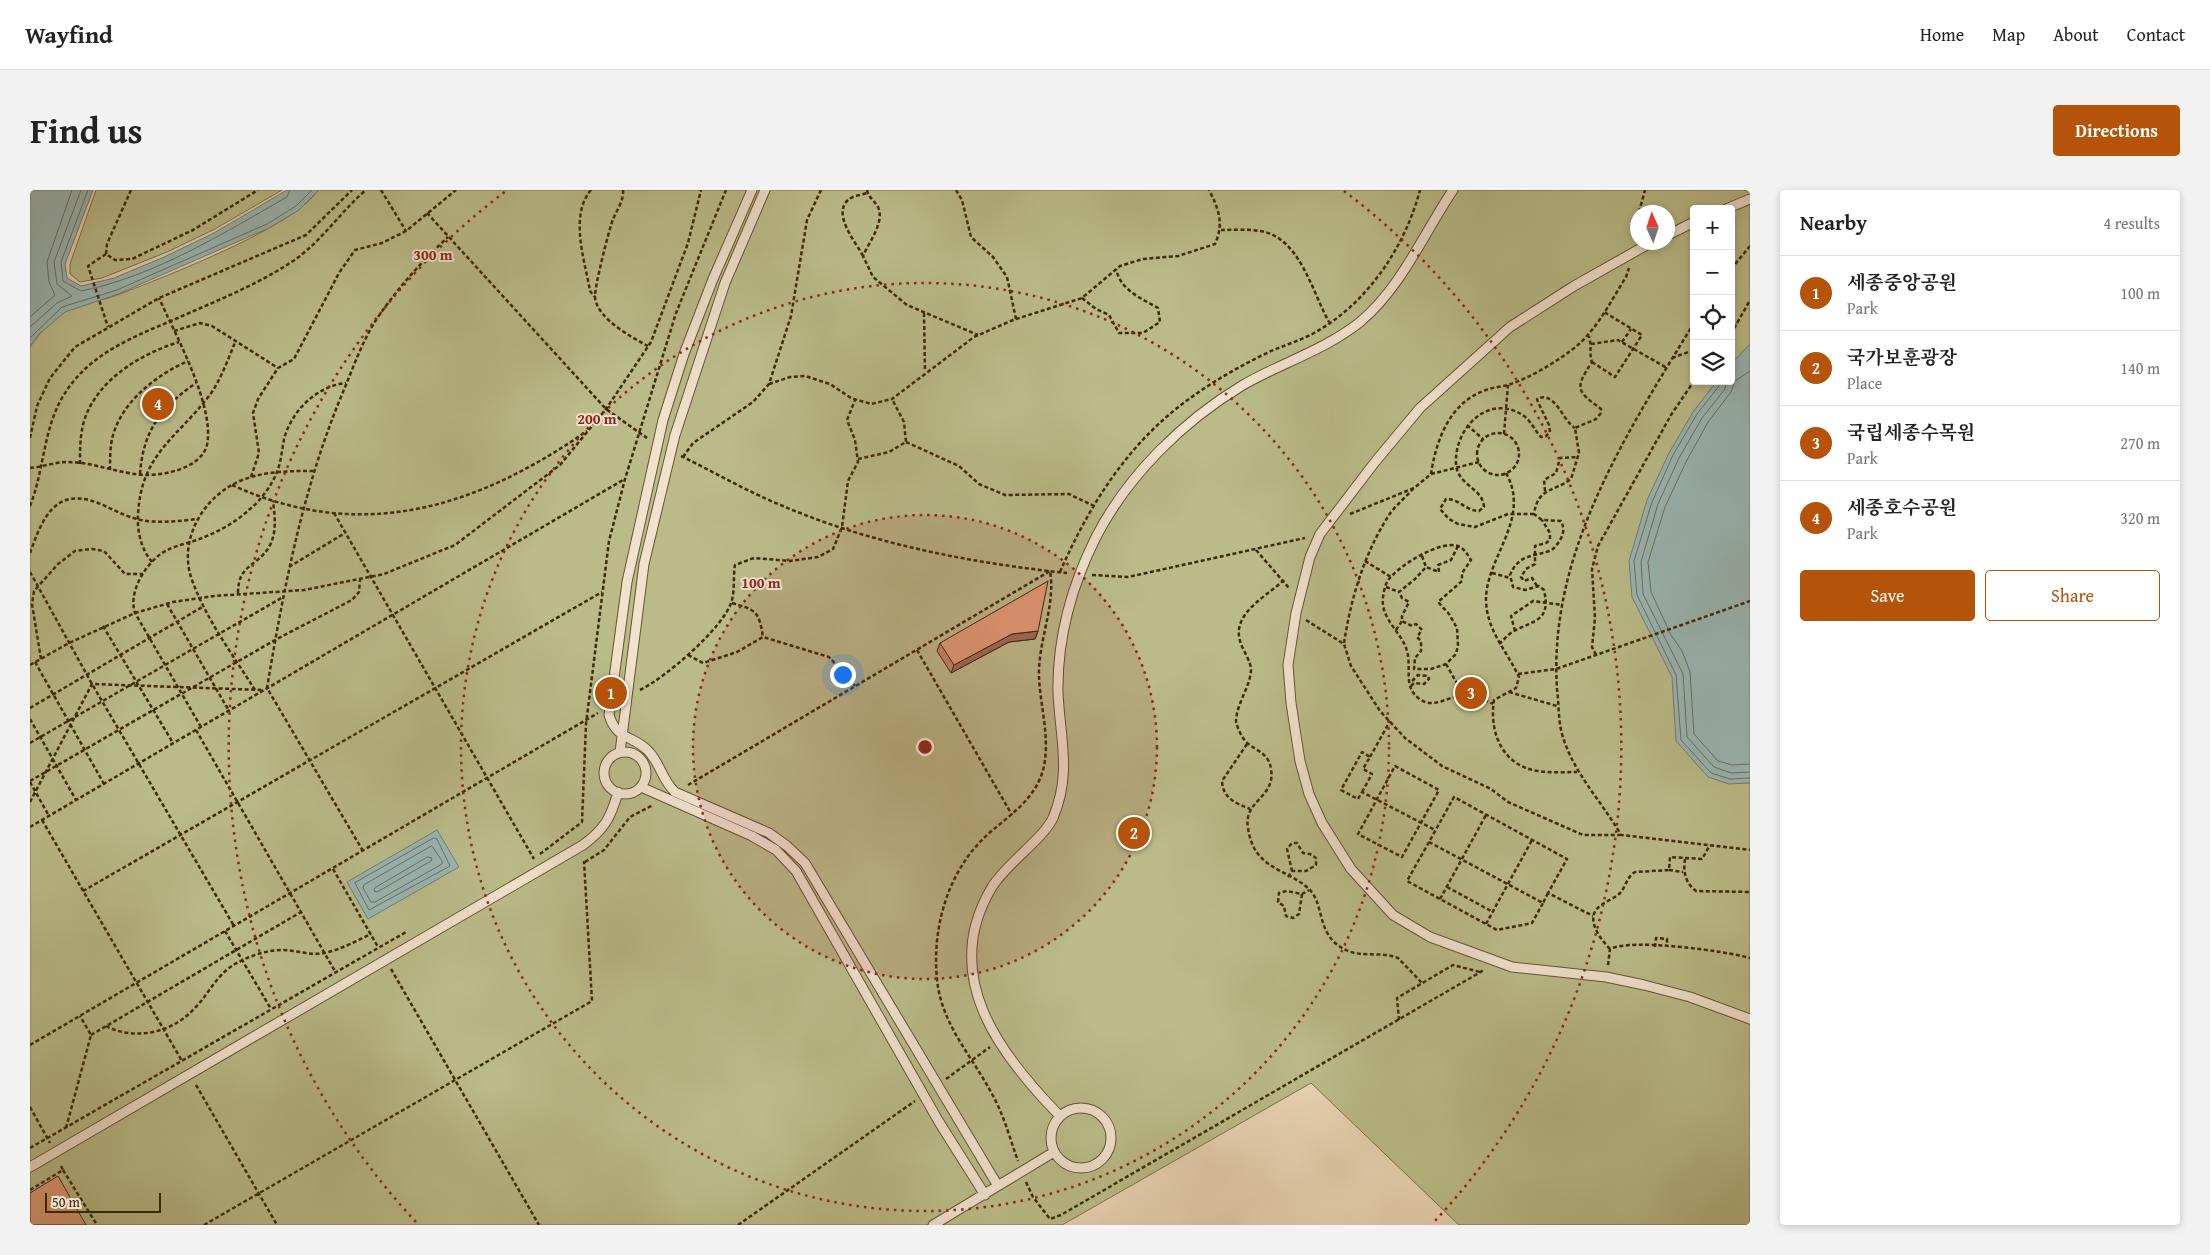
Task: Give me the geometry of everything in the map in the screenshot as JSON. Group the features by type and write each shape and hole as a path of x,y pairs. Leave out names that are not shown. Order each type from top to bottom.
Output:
{"lane":[{"path":"752,190 713,279 684,354 658,444 627,582 610,715 613,727 622,736 637,742 649,752 659,766 666,783 675,792 769,834 787,846 806,863 998,1186"},
{"path":"620,752 625,698 644,564 671,451 724,283 765,190"},
{"path":"1060,1116 1027,1078 988,1024 976,996 970,968 974,938 992,888 1009,865 1052,821 1060,796 1065,768 1058,693 1060,642 1069,600 1080,574 1096,537 1115,506 1166,443 1190,423 1243,385 1305,356 1360,322 1384,297 1399,276 1453,190"},
{"path":"1735,205 1750,199"},
{"path":"1675,232 1690,224"},
{"path":"1638,250 1574,286 1510,327 1456,374 1420,408 1320,534 1310,557 1296,613 1288,665 1291,703 1300,761 1309,794 1322,823 1351,869 1393,915 1430,937 1512,967 1608,978 1690,997 1750,1019"},
{"path":"620,752 633,753 643,761 646,774 641,787 628,794 618,792 608,786 604,772 609,759 620,752"},
{"path":"641,787 752,836 776,850 796,872 923,1095 985,1195"},
{"path":"30,1167 583,845 597,835 611,816 618,792"},
{"path":"1082,1107 1102,1115 1112,1133 1111,1144 1102,1161 1084,1169 1065,1164 1054,1152 1050,1140 1051,1130 1060,1116 1072,1109 1082,1107"},
{"path":"933,1225 1054,1152"}],"path":[{"path":"106,254 106,244 131,190"},
{"path":"106,254 115,260 132,259 193,230 258,190"},
{"path":"30,438 37,406 50,378 74,347 158,298 306,235 352,190"},
{"path":"30,506 42,467 53,417 62,398 76,378 100,356 115,346 238,291 291,263 316,243 366,190"},
{"path":"381,190 406,231"},
{"path":"251,477 258,453 253,413 266,386 278,368 294,359 339,273 355,250 382,243 406,231 456,190"},
{"path":"591,190 581,209 580,228 590,291 600,310 610,320 648,346"},
{"path":"595,298 613,220 624,195 623,190"},
{"path":"30,665 103,626 135,613 167,604 200,598 304,590 384,574 455,545 560,465 606,409 648,346 688,243 701,190"},
{"path":"204,1225 592,1002 582,822 587,719 609,541 652,385 676,313 726,190"},
{"path":"683,457 693,443 753,402 769,384 791,316 807,220 821,190"},
{"path":"956,190 962,200 971,236 993,257 1007,277 1016,320"},
{"path":"769,384 790,377 805,376 830,384 855,400 872,404 892,399 925,372 978,335 1082,298 1120,266 1143,259 1178,256 1215,244 1221,230 1218,214 1208,190"},
{"path":"1641,205 1645,190"},
{"path":"863,256 880,222 878,207 867,192 849,199 843,208 844,224 863,256 872,277 908,304 924,313 978,335"},
{"path":"426,213 606,409 639,435 658,444"},
{"path":"1221,230 1261,231 1282,241 1308,273 1317,301 1329,322"},
{"path":"363,851 267,688 289,567 302,509 322,441 364,342 381,314 413,271 448,237"},
{"path":"1735,264 1750,246"},
{"path":"1431,474 1438,442 1450,418 1468,399 1476,394 1484,390 1508,385 1568,353 1589,336 1626,277 1635,252"},
{"path":"106,254 88,266 108,327"},
{"path":"1082,298 1096,309 1109,315 1119,333 1142,333 1160,322 1158,308 1136,297 1117,276 1116,269"},
{"path":"30,468 66,462 146,474 174,471 192,463 201,456 206,446 208,434 202,404 188,360 158,298"},
{"path":"1735,327 1750,300"},
{"path":"1592,362 1614,377 1642,335 1604,312"},
{"path":"924,313 925,372"},
{"path":"174,331 200,323 212,326 278,368"},
{"path":"1622,342 1631,328"},
{"path":"1621,835 1605,807 1577,772 1562,734 1557,706 1556,669 1559,629 1574,556 1607,470 1624,438 1690,329"},
{"path":"1575,428 1596,419 1601,413 1601,409 1583,396 1580,390 1580,381 1592,362 1589,336"},
{"path":"152,562 143,547 138,520 141,489 146,474 168,440 202,404 218,381 236,340"},
{"path":"1591,344 1618,340 1667,368"},
{"path":"80,464 80,442 84,421 100,392 112,378 126,368 162,347 179,341"},
{"path":"1672,358 1690,351"},
{"path":"110,470 112,438 130,403 161,375 188,360"},
{"path":"140,474 141,452 148,431 162,413 196,383"},
{"path":"201,727 135,613 133,606 134,595 143,574 152,562 173,547 232,523 250,510 277,472 285,438 300,410 314,395 323,390 346,383"},
{"path":"1504,434 1508,385"},
{"path":"1596,655 1592,647 1595,618 1592,569 1598,546 1667,423 1691,385"},
{"path":"1499,644 1515,631 1538,622 1543,614 1544,590 1537,586 1532,578 1524,581 1522,578 1526,569 1535,564 1535,546 1546,543 1551,538 1542,520 1534,514 1498,516 1475,527 1458,524 1443,514 1440,509 1446,499 1454,499 1474,511 1479,511 1484,507 1484,500 1479,494 1460,479 1457,469 1458,443 1467,425 1486,411 1500,409 1524,416 1541,437 1546,436 1550,432 1549,425 1537,398 1549,398 1555,402 1567,423 1575,428"},
{"path":"892,399 904,422 906,442"},
{"path":"625,698 648,686 688,655 705,637 732,602 735,564 754,558 790,561 818,557 833,549 842,528 848,481 857,459 855,440 846,420 855,400"},
{"path":"1467,425 1483,439"},
{"path":"232,485 261,497 302,509 334,513 389,514 430,508 465,497 537,463 591,428"},
{"path":"1534,514 1540,496 1545,491 1571,479 1578,457 1575,428"},
{"path":"1495,433 1504,434 1514,441 1519,454 1514,467 1506,473 1496,475 1490,473 1479,462 1477,451 1483,439 1495,433"},
{"path":"857,459 889,452 906,442"},
{"path":"906,442 959,466 979,484 1005,496 1069,494 1094,506"},
{"path":"671,451 783,506 862,535 969,559 1050,571 1128,577 1208,558 1256,550 1320,534"},
{"path":"1545,491 1544,480 1556,473 1560,458 1578,457"},
{"path":"1479,462 1431,474 1414,488 1390,514 1365,561 1358,580 1344,644 1351,666 1380,711 1405,738 1442,766 1490,789 1508,802 1583,835 1621,835 1750,850"},
{"path":"254,690 204,606 188,566 189,542 193,527 220,493 232,485 251,477 277,472 313,471"},
{"path":"1506,473 1512,488 1512,514 1488,582 1486,601 1490,625 1519,677 1516,688 1494,700 1491,718 1498,745 1515,763 1537,771 1577,772"},
{"path":"30,827 625,479"},
{"path":"1328,524 1414,488"},
{"path":"30,553 38,529 51,509 72,498 90,500 138,520 172,521 198,519"},
{"path":"238,594 239,579 243,571 270,546 275,526 273,501"},
{"path":"334,513 369,577 534,859"},
{"path":"1537,586 1518,590 1513,587 1510,578 1515,566 1536,553 1552,550 1563,534 1564,526 1561,521 1542,520"},
{"path":"289,567 345,533"},
{"path":"1402,621 1412,626 1416,624 1422,630 1417,638 1421,641 1421,651 1415,658 1414,668 1431,670 1446,664 1456,654 1458,645 1457,628 1449,614 1438,602 1462,581 1462,573 1471,560 1465,550 1458,546 1443,545 1422,556 1391,577 1385,587 1382,600 1384,611 1401,635 1408,653 1407,673 1411,686 1420,699 1428,703 1464,694 1481,698 1493,704"},
{"path":"1426,567 1440,572 1438,565 1452,560 1458,546"},
{"path":"41,659 32,604 34,591 58,564 75,551 92,549 104,551 125,574 143,574"},
{"path":"1256,550 1284,580 1299,602"},
{"path":"1422,556 1426,567"},
{"path":"1365,561 1391,577"},
{"path":"1399,592 1426,567"},
{"path":"675,792 1050,571"},
{"path":"1050,571 1052,584 1044,629 1039,675 1045,742 1045,760 1040,780 1032,793 1012,815 983,838 964,864 944,904 937,932 936,950 941,997 953,1031 999,1107 1021,1172 1033,1197 1050,1219 1061,1215 1498,962"},
{"path":"30,572 92,684 234,926"},
{"path":"1492,573 1510,578"},
{"path":"49,816 30,782 209,677 352,600 360,592 362,585 360,579"},
{"path":"1284,580 1250,608 1240,621 1240,641 1251,668 1236,722 1247,743 1268,759 1272,776 1268,791 1250,809 1248,829 1256,849 1269,865 1309,890 1329,935 1339,945 1353,953 1398,958 1422,983"},
{"path":"1385,587 1399,592 1402,598 1409,602 1402,616 1402,621 1396,630"},
{"path":"83,891 602,592"},
{"path":"30,743 283,597"},
{"path":"1515,631 1511,622 1512,614 1522,611 1530,602 1538,600 1564,605"},
{"path":"1518,674 1556,669 1750,601"},
{"path":"732,602 752,609 760,618 763,637"},
{"path":"167,604 229,711"},
{"path":"30,708 204,606"},
{"path":"1296,613 1344,644"},
{"path":"103,626 173,743"},
{"path":"688,655 703,663 737,652 763,637 829,657 855,686"},
{"path":"917,650 1012,815"},
{"path":"35,662 104,784"},
{"path":"1446,664 1458,685 1458,696"},
{"path":"1411,686 1414,684 1424,684 1429,679 1428,676 1422,674 1416,676 1414,684"},
{"path":"92,684 264,690"},
{"path":"30,802 92,684"},
{"path":"1509,692 1557,706"},
{"path":"30,1045 611,706"},
{"path":"30,719 76,800"},
{"path":"1370,757 1362,752 1341,790 1358,799 1372,774 1363,769 1370,757 1390,721"},
{"path":"196,730 336,973"},
{"path":"1247,743 1240,756 1225,774 1222,787 1231,801 1250,809"},
{"path":"1395,766 1438,790 1402,857 1358,834 1377,800 1395,766"},
{"path":"1362,792 1435,830"},
{"path":"1454,797 1486,815 1567,859 1532,923 1497,930 1407,882 1454,797"},
{"path":"584,862 604,850 630,817 666,798"},
{"path":"1440,900 1486,815"},
{"path":"42,820 277,1225"},
{"path":"525,864 582,822"},
{"path":"1486,924 1532,840"},
{"path":"1429,842 1543,903"},
{"path":"1288,877 1292,871 1287,849 1292,843 1297,843 1303,853 1310,854 1316,858 1316,865 1306,871 1292,871"},
{"path":"1669,870 1670,857 1702,859 1710,845"},
{"path":"1685,859 1683,872 1691,888 1696,891 1749,891 1750,887"},
{"path":"332,869 539,1225"},
{"path":"1593,916 1597,909 1623,890 1630,875 1635,872 1669,870 1683,872"},
{"path":"1447,887 1493,912"},
{"path":"1302,894 1299,914 1293,918 1286,916 1284,906 1278,902 1279,893 1287,891 1302,894 1309,890"},
{"path":"1548,893 1593,916 1599,936 1610,949 1608,978"},
{"path":"91,1035 301,912"},
{"path":"30,1148 413,928"},
{"path":"224,931 272,1010"},
{"path":"106,1026 126,1034 143,1034 163,1028 179,1021 194,1010 218,978 242,961 268,952 283,950 325,953 370,934"},
{"path":"1655,946 1656,938 1668,939 1667,948"},
{"path":"1610,949 1628,945 1655,946 1716,951 1750,958"},
{"path":"1399,1020 1397,998 1422,983 1453,965 1480,972"},
{"path":"66,1128 91,1035 80,1015"},
{"path":"937,1085 972,1062 999,1040"},
{"path":"738,1225 923,1095"},
{"path":"30,1107 48,1138"},
{"path":"63,1170 97,1225"}],"green space":[{"path":"96,190 282,190 215,229 167,252 102,278 80,282 70,274 70,264"},
{"path":"318,190 1750,190 1750,1225 1459,1225 1311,1083 1062,1225 30,1225 30,347 46,327 65,311 120,294 166,276 227,250 284,219 305,204"}],"water":[{"path":"30,190 93,190 65,264 67,278 81,286 114,278 164,257 214,233 287,190 319,190 299,210 269,228 118,294 65,312 39,334 30,346"},
{"path":"1750,344 1750,783 1729,784 1708,777 1676,741 1672,677 1632,597 1629,561 1647,500 1669,453 1693,412 1714,385 1735,385 1735,360"},
{"path":"437,830 459,867 368,919 347,882"}],"building":[{"path":"1048,581 1038,631 1012,634 954,665 940,643"},
{"path":"58,1176 86,1225 30,1225 30,1193"}],"place":[{"name":"세종호수공원","path":"158,404"},
{"name":"세종중앙공원","path":"611,693"},
{"name":"국립세종수목원","path":"1471,693"},
{"name":"국가보훈광장","path":"1134,833"}]}
